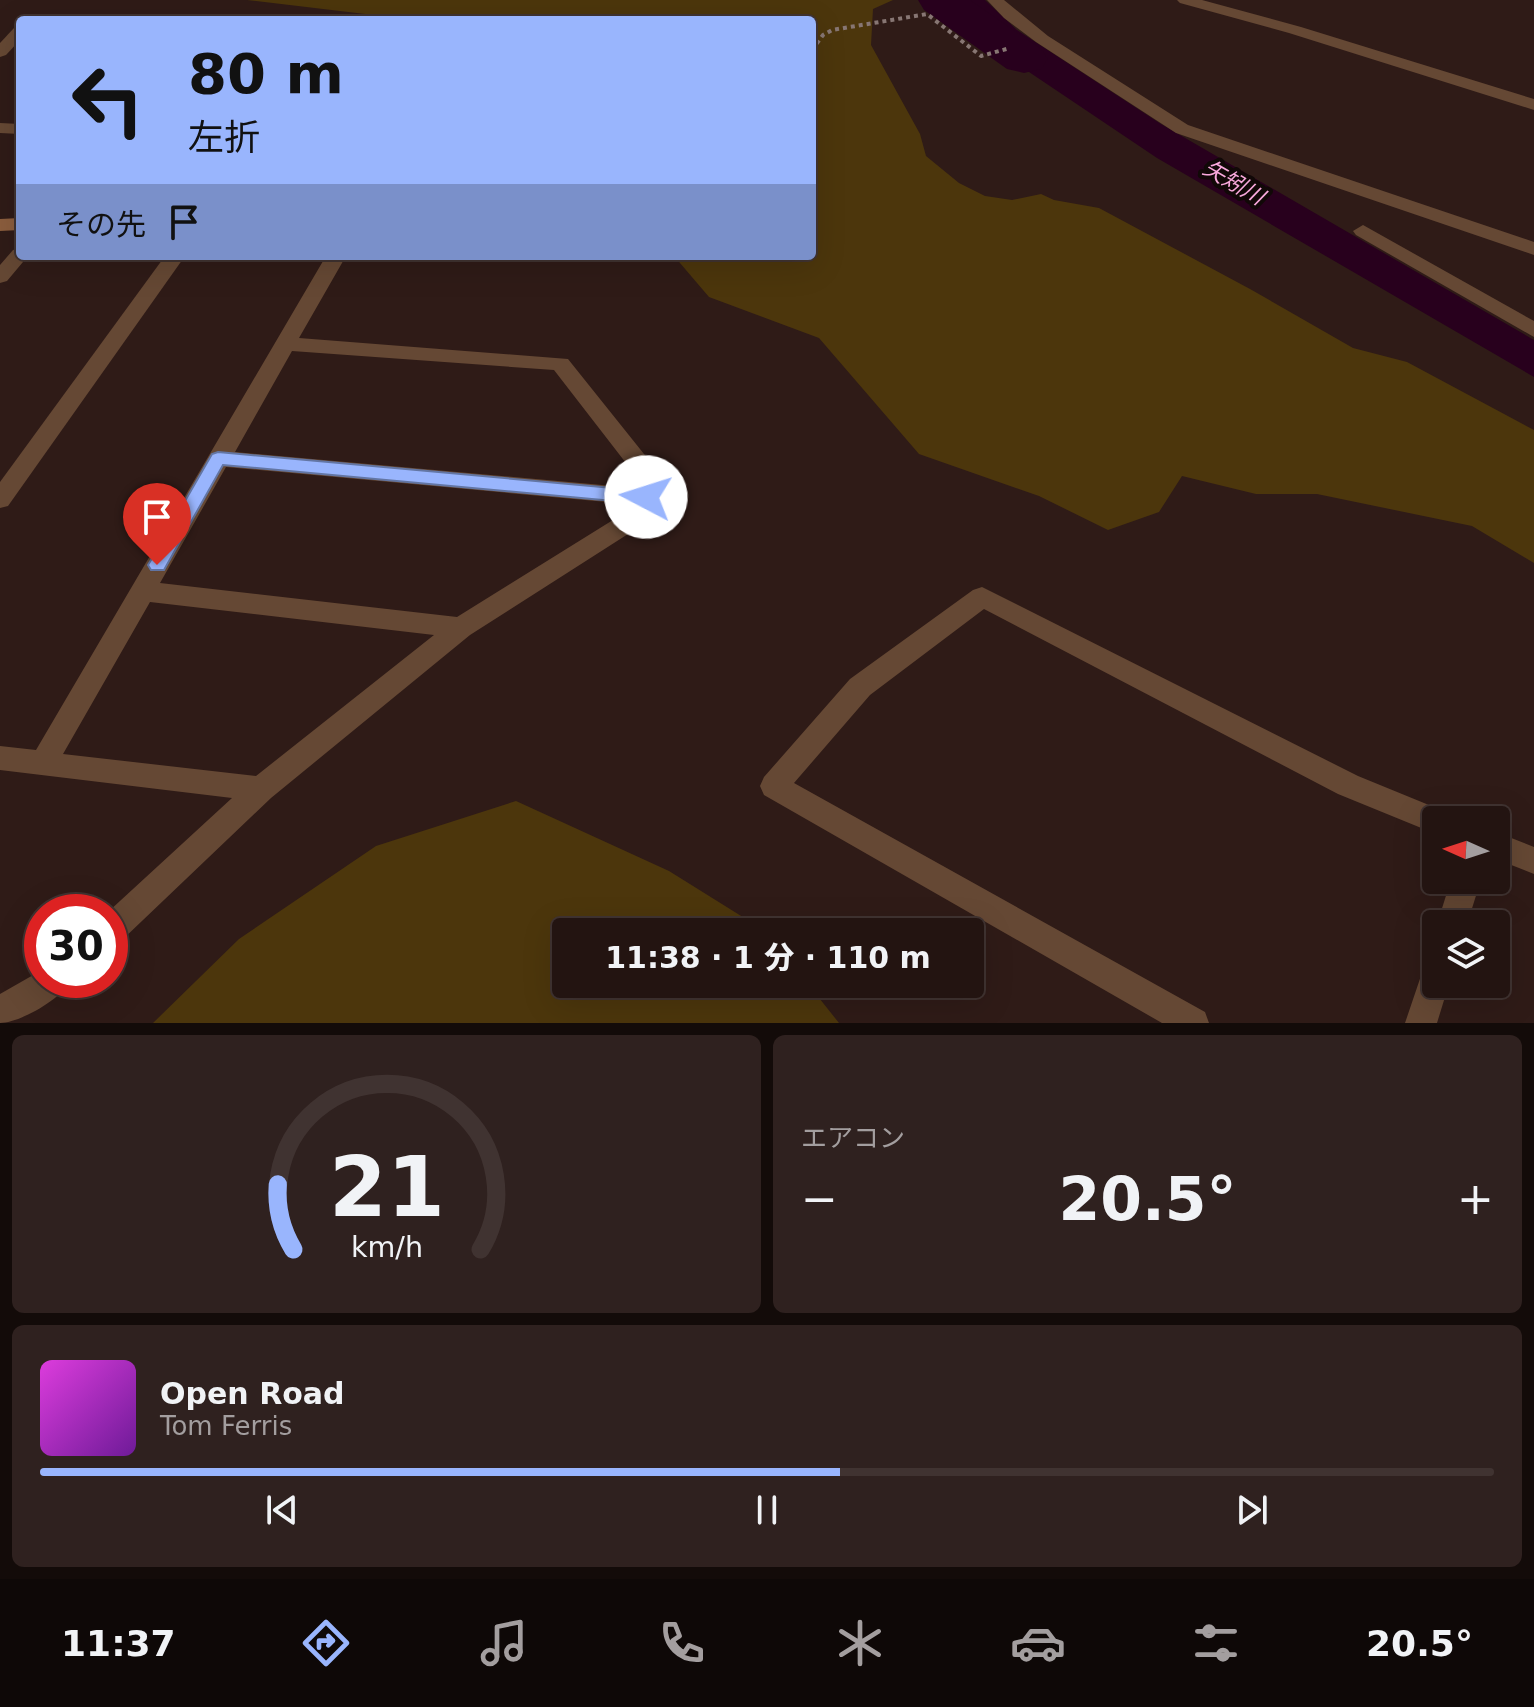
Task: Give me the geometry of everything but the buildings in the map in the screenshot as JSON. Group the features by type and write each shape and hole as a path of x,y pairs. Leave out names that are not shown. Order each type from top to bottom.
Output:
{"street":[{"path":"995,0 1042,39 1182,129 1534,249"},
{"path":"1185,0 1295,30 1534,105"},
{"path":"0,52 16,35"},
{"path":"1363,231 1534,330"},
{"path":"0,277 16,259"},
{"path":"0,500 172,260"},
{"path":"43,763 334,260"},
{"path":"128,914 261,789 461,628 630,521 646,497 648,475 560,364 284,344"},
{"path":"218,458 646,497"},
{"path":"142,591 461,628"},
{"path":"1193,1023 774,786 860,687 982,597 1348,785 1422,815"},
{"path":"0,758 261,789"},
{"path":"1510,851 1534,861"},
{"path":"0,1010 24,993"},
{"path":"1421,1023 1429,998"}],"path":[{"path":"816,45 832,30 927,14 981,56"}],"shaded area":[{"path":"247,0 893,0 873,9 871,45 920,134 926,156 959,183 985,196 1012,200 1041,194 1054,200 1099,208 1353,348 1407,362 1534,430 1534,563 1472,526 1317,494 1256,494 1182,476 1159,512 1108,530 1039,496 919,454 819,338 709,297 677,260 816,260 816,16 365,14"},
{"path":"516,801 669,871 745,918 552,918 552,998 819,998 839,1023 153,1023 239,939 376,846"}],"water":[{"path":"943,0 985,0 1017,30 1161,124 1534,340 1534,377 1157,158 992,47 967,27"}],"waterway":[{"name":"矢矧川","path":"940,0 1024,59"}],"route":[{"path":"157,565 218,458 646,497"}]}
